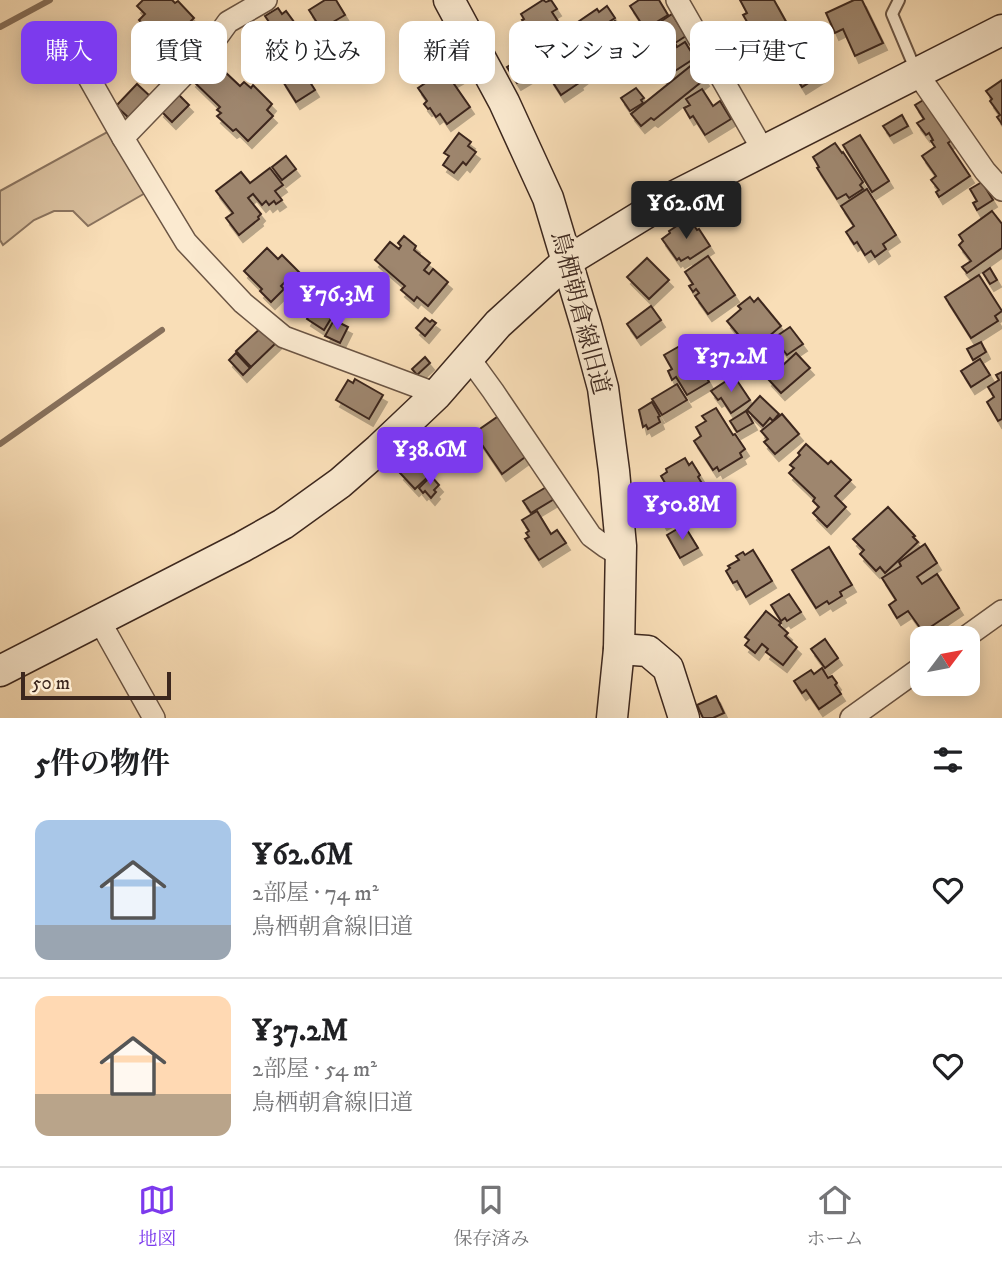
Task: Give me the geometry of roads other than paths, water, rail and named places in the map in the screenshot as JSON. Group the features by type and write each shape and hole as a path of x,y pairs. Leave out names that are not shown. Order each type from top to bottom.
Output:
{"street":[{"path":"123,138 207,51 228,22 266,0"},
{"name":"鳥栖朝倉線旧道","path":"449,0 504,102 548,198 603,388 621,555 619,649 612,718"},
{"path":"677,0 764,152"},
{"path":"0,671 242,547 283,524 340,483 437,394 498,324 566,262 669,199 1002,30"},
{"path":"917,73 985,171 1002,190"},
{"path":"92,84 186,242 243,303 284,337 437,394"},
{"path":"469,358 591,536 621,555"},
{"path":"980,627 1002,611"},
{"path":"99,620 154,718"},
{"path":"619,649 648,651 668,668 684,718"},
{"path":"851,718 910,676"}],"lane":[{"path":"899,0 892,14 917,73"}],"waterway":[{"path":"0,27 50,0"},
{"path":"0,444 162,330"}]}
